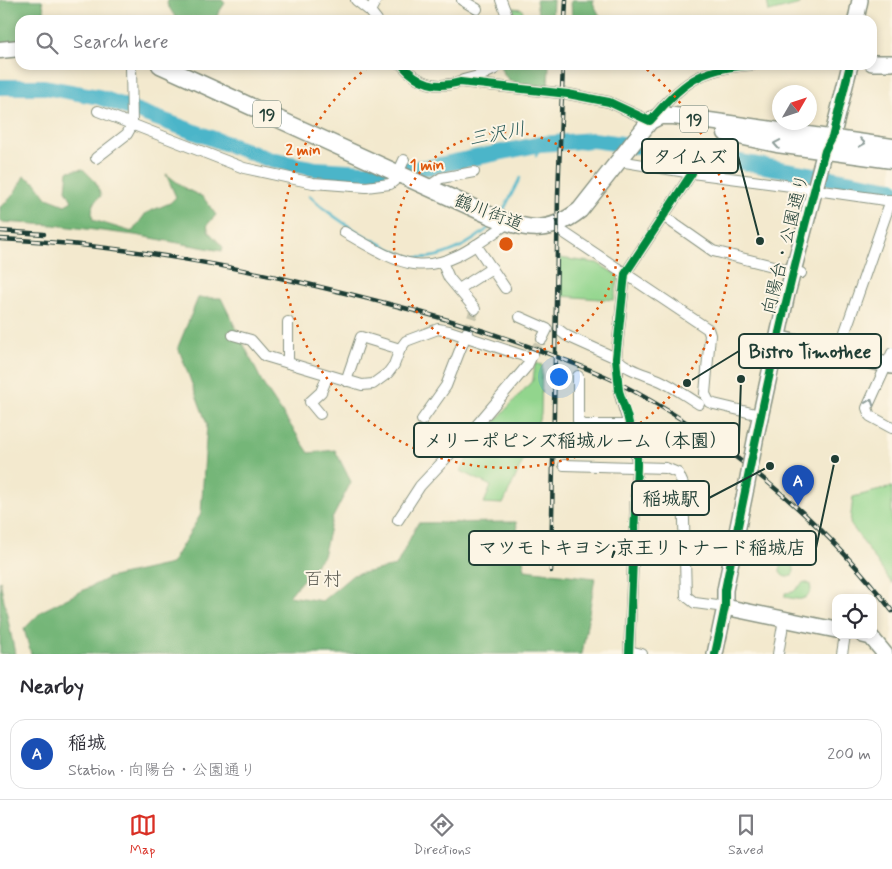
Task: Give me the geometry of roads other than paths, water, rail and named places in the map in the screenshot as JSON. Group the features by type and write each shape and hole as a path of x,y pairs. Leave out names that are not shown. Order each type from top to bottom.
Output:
{"main road":[{"path":"0,50 15,48"},
{"name":"鶴川街道","path":"171,70 375,163 400,169 421,184 500,220 530,228 554,226 570,218 580,210 650,122"},
{"name":"19","path":"650,122 660,116 674,116 892,160"},
{"name":"19","path":"830,147 892,147"}],"street":[{"path":"356,0 373,15"},
{"path":"370,11 376,0"},
{"path":"462,0 477,9"},
{"path":"501,0 507,15"},
{"path":"857,15 860,0"},
{"path":"877,63 892,63"},
{"path":"96,158 127,134 132,122 131,70"},
{"path":"407,70 412,76 424,82 443,85 482,76 493,70"},
{"path":"460,82 568,94 609,102 650,122 670,99 692,80 715,70"},
{"name":"向陽台・公園通り","path":"760,438 760,415 849,70"},
{"path":"98,111 132,122 244,168 284,178 313,183 366,187 392,184 400,169"},
{"path":"620,158 692,173 819,187 892,200 838,352"},
{"path":"421,184 474,172"},
{"path":"618,374 616,358 625,274 692,173"},
{"path":"663,216 713,251 797,272"},
{"path":"344,232 406,262 415,264 442,262 476,245 500,220"},
{"path":"554,226 708,329 710,335 705,394 710,402 760,415"},
{"path":"476,245 505,288"},
{"path":"442,262 450,278 475,309"},
{"path":"459,290 492,268"},
{"name":"向陽台・公園通り","path":"715,654 725,607 733,591 760,438 785,340 797,272"},
{"path":"520,317 547,329 542,339"},
{"path":"288,322 288,363"},
{"path":"233,335 251,340 265,356 362,385 373,384 388,373 394,365 400,348 406,341 438,329 466,334 532,356 527,366 476,426 420,486 398,520"},
{"path":"559,330 567,336 616,358 638,373 662,382 699,404"},
{"path":"422,420 446,386 466,334"},
{"path":"346,381 361,337 400,348"},
{"path":"785,340 890,361 867,408 870,416 892,428"},
{"path":"320,414 310,402 321,392 328,375"},
{"path":"578,376 578,420 584,425 629,425"},
{"path":"619,391 629,425 637,466 629,652 642,654"},
{"path":"564,465 666,468 678,474 683,484 686,596 695,603 725,607 832,629"},
{"path":"555,550 634,544"},
{"path":"778,654 784,619"},
{"path":"842,654 844,639"},
{"path":"868,639 882,651"}],"waterway":[{"name":"三沢川","path":"0,87 44,87 99,97 271,160 316,169 364,172 430,167 541,144 593,140 702,155 892,189"},
{"path":"536,156 541,144"},
{"path":"502,213 520,178"},
{"path":"310,196 353,229 393,250 407,256 419,258 431,257 454,250 476,238 494,223"}],"tunnel":[{"path":"467,332 475,309"},
{"path":"533,353 542,339"}],"railway":[{"path":"565,15 566,0"},
{"path":"551,571 558,196 563,70"},
{"path":"0,231 44,234"},
{"path":"0,239 49,242 146,253 289,280 448,320 511,340 590,370 613,380 691,426 765,480 833,542 892,611"}],"place":[{"name":"タイムズ","path":"760,241"},
{"name":"メリーポピンズ稲城ルーム（本園）","path":"741,379"},
{"name":"Bistro Timothee","path":"687,383"},
{"name":"マツモトキヨシ;京王リトナード稲城店","path":"835,459"},
{"name":"稲城駅","path":"770,466"},
{"name":"稲城","path":"798,506"}],"district":[{"name":"百村","path":"323,578"}]}
